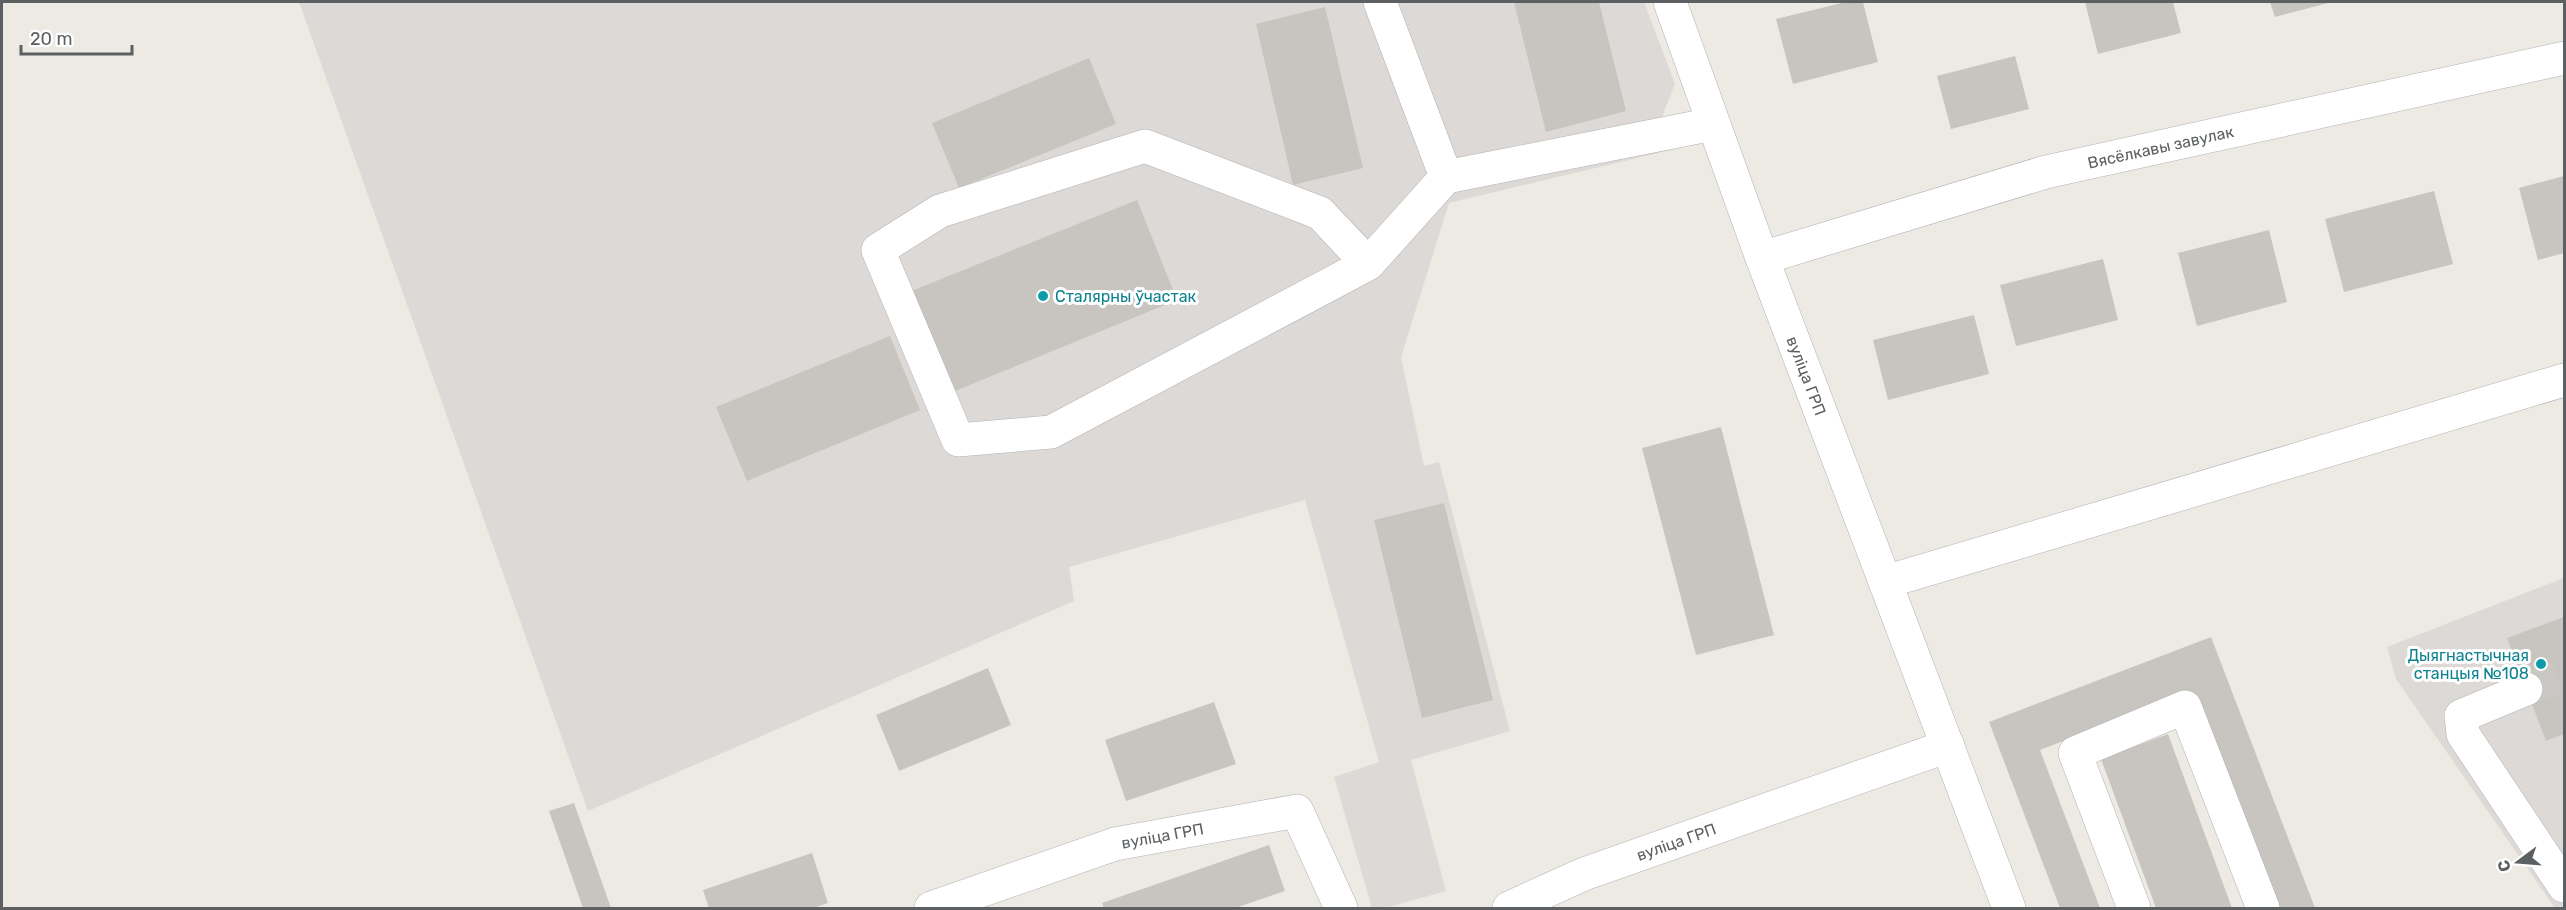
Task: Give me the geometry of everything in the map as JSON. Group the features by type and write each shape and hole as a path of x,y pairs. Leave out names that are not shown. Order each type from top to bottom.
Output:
{"street":[{"path":"1380,2 1446,177"},
{"name":"вуліца ГРП","path":"1670,2 1762,258 2009,909"},
{"name":"Вясёлкавы завулак","path":"1762,258 2046,172 2565,58"},
{"path":"1368,264 1320,213 1145,146 939,211 878,250 958,440 1051,432 1368,264 1446,177 1713,123"},
{"path":"1885,582 2565,380"},
{"path":"2526,689 2461,716 2463,734 2565,886"},
{"path":"2134,909 2075,753 2185,706 2263,909"},
{"name":"вуліца ГРП","path":"1509,909 1584,874 1948,746"},
{"name":"вуліца ГРП","path":"932,909 1115,843 1297,811 1341,909"}],"shaded area":[{"path":"299,2 1644,2 1675,84 1662,117 1675,149 1449,203 1401,357 1424,466 1439,462 1510,731 1411,760 1446,891 1385,908 1372,908 1334,777 1379,762 1305,500 1069,567 1074,601 588,811"},
{"path":"2564,578 2564,908 2555,908 2396,679 2387,647"}],"building":[{"path":"1514,2 1599,2 1626,111 1546,132"},
{"path":"1846,2 1863,2 1878,62 1793,84 1776,19"},
{"path":"2085,2 2173,2 2181,33 2098,54"},
{"path":"2270,2 2332,2 2275,17"},
{"path":"1325,7 1363,168 1293,185 1256,24"},
{"path":"2015,56 2029,109 1951,129 1937,76"},
{"path":"1089,58 1116,124 959,188 932,123"},
{"path":"2564,176 2564,253 2538,260 2519,188"},
{"path":"2434,191 2453,264 2344,292 2325,219"},
{"name":"Сталярны ўчастак","path":"1137,200 1177,300 950,393 909,292"},
{"path":"2269,230 2287,302 2197,326 2178,253"},
{"path":"2103,259 2118,320 2016,346 2000,285"},
{"path":"1974,315 1989,374 1888,400 1873,340"},
{"path":"890,336 920,410 747,481 716,407"},
{"path":"1721,427 1774,635 1696,655 1642,448"},
{"path":"1444,503 1493,700 1422,718 1374,520"},
{"name":"Дыягнастычная станцыя №108","path":"2564,617 2564,734 2546,741 2507,638"},
{"path":"2211,637 2315,908 2275,908 2192,691 2040,750 2100,908 2060,908 1989,722"},
{"path":"988,668 1011,725 899,771 876,715"},
{"path":"1214,702 1236,764 1126,801 1105,740"},
{"path":"2168,734 2232,908 2156,908 2101,759"},
{"path":"574,803 611,908 583,908 549,811"},
{"path":"1269,845 1285,891 1235,908 1104,908 1102,903"},
{"path":"812,853 828,903 813,908 709,908 703,890"}],"tunnel":[{"path":"2526,689 2564,674"}],"place":[{"name":"Сталярны ўчастак","path":"1043,296"},
{"name":"Дыягнастычная станцыя №108","path":"2541,664"}]}
